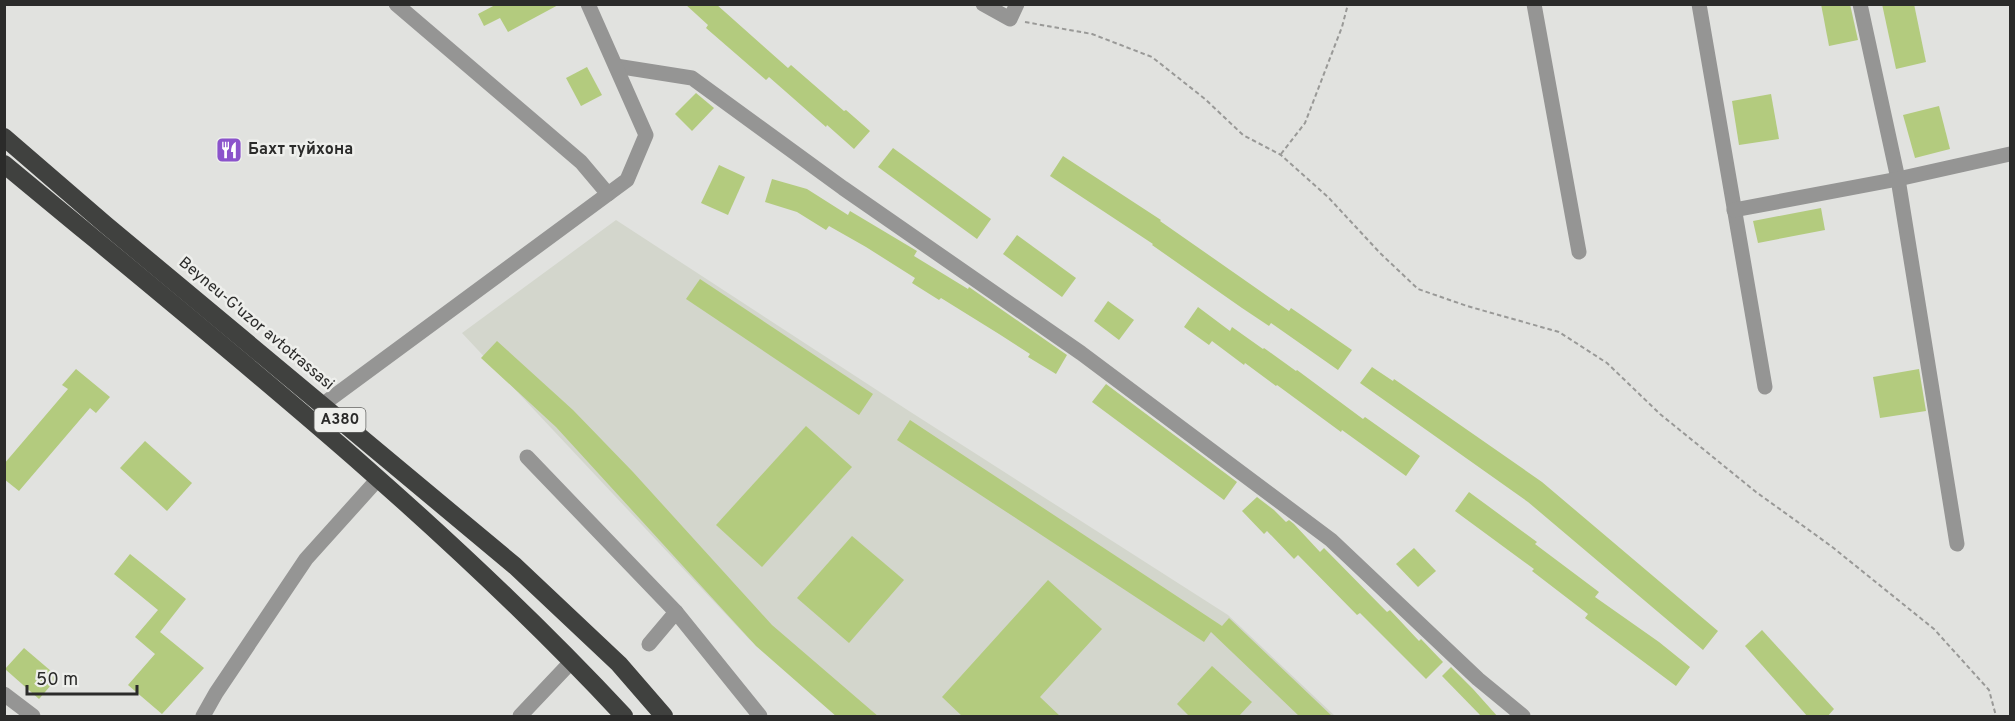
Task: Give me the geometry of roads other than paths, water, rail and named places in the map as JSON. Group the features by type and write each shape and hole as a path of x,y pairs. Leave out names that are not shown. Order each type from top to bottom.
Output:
{"highway":[{"name":"Beyneu-G'uzor avtotrassasi","path":"4,137 515,566 604,650 663,717"},
{"name":"A380","path":"4,164 378,479 506,596 576,665 624,717"},
{"path":"576,665 604,650"}],"street":[{"path":"396,4 581,162 608,194"},
{"path":"322,405 627,180 646,135 588,4"},
{"path":"983,4 1010,20 1017,4"},
{"path":"1534,4 1580,252"},
{"path":"1699,4 1765,387"},
{"path":"1860,4 1898,179 1957,544"},
{"path":"616,66 692,78 843,188 1081,353 1331,540 1478,679 1523,717"},
{"path":"1734,210 1898,179 2010,154"},
{"path":"528,457 676,612 760,717"},
{"path":"203,717 216,693 306,559 378,479"},
{"path":"649,644 676,612"},
{"path":"520,717 576,665"},
{"path":"5,697 33,717"}],"place":[{"name":"Бахт туйхона","path":"229,150"}]}
